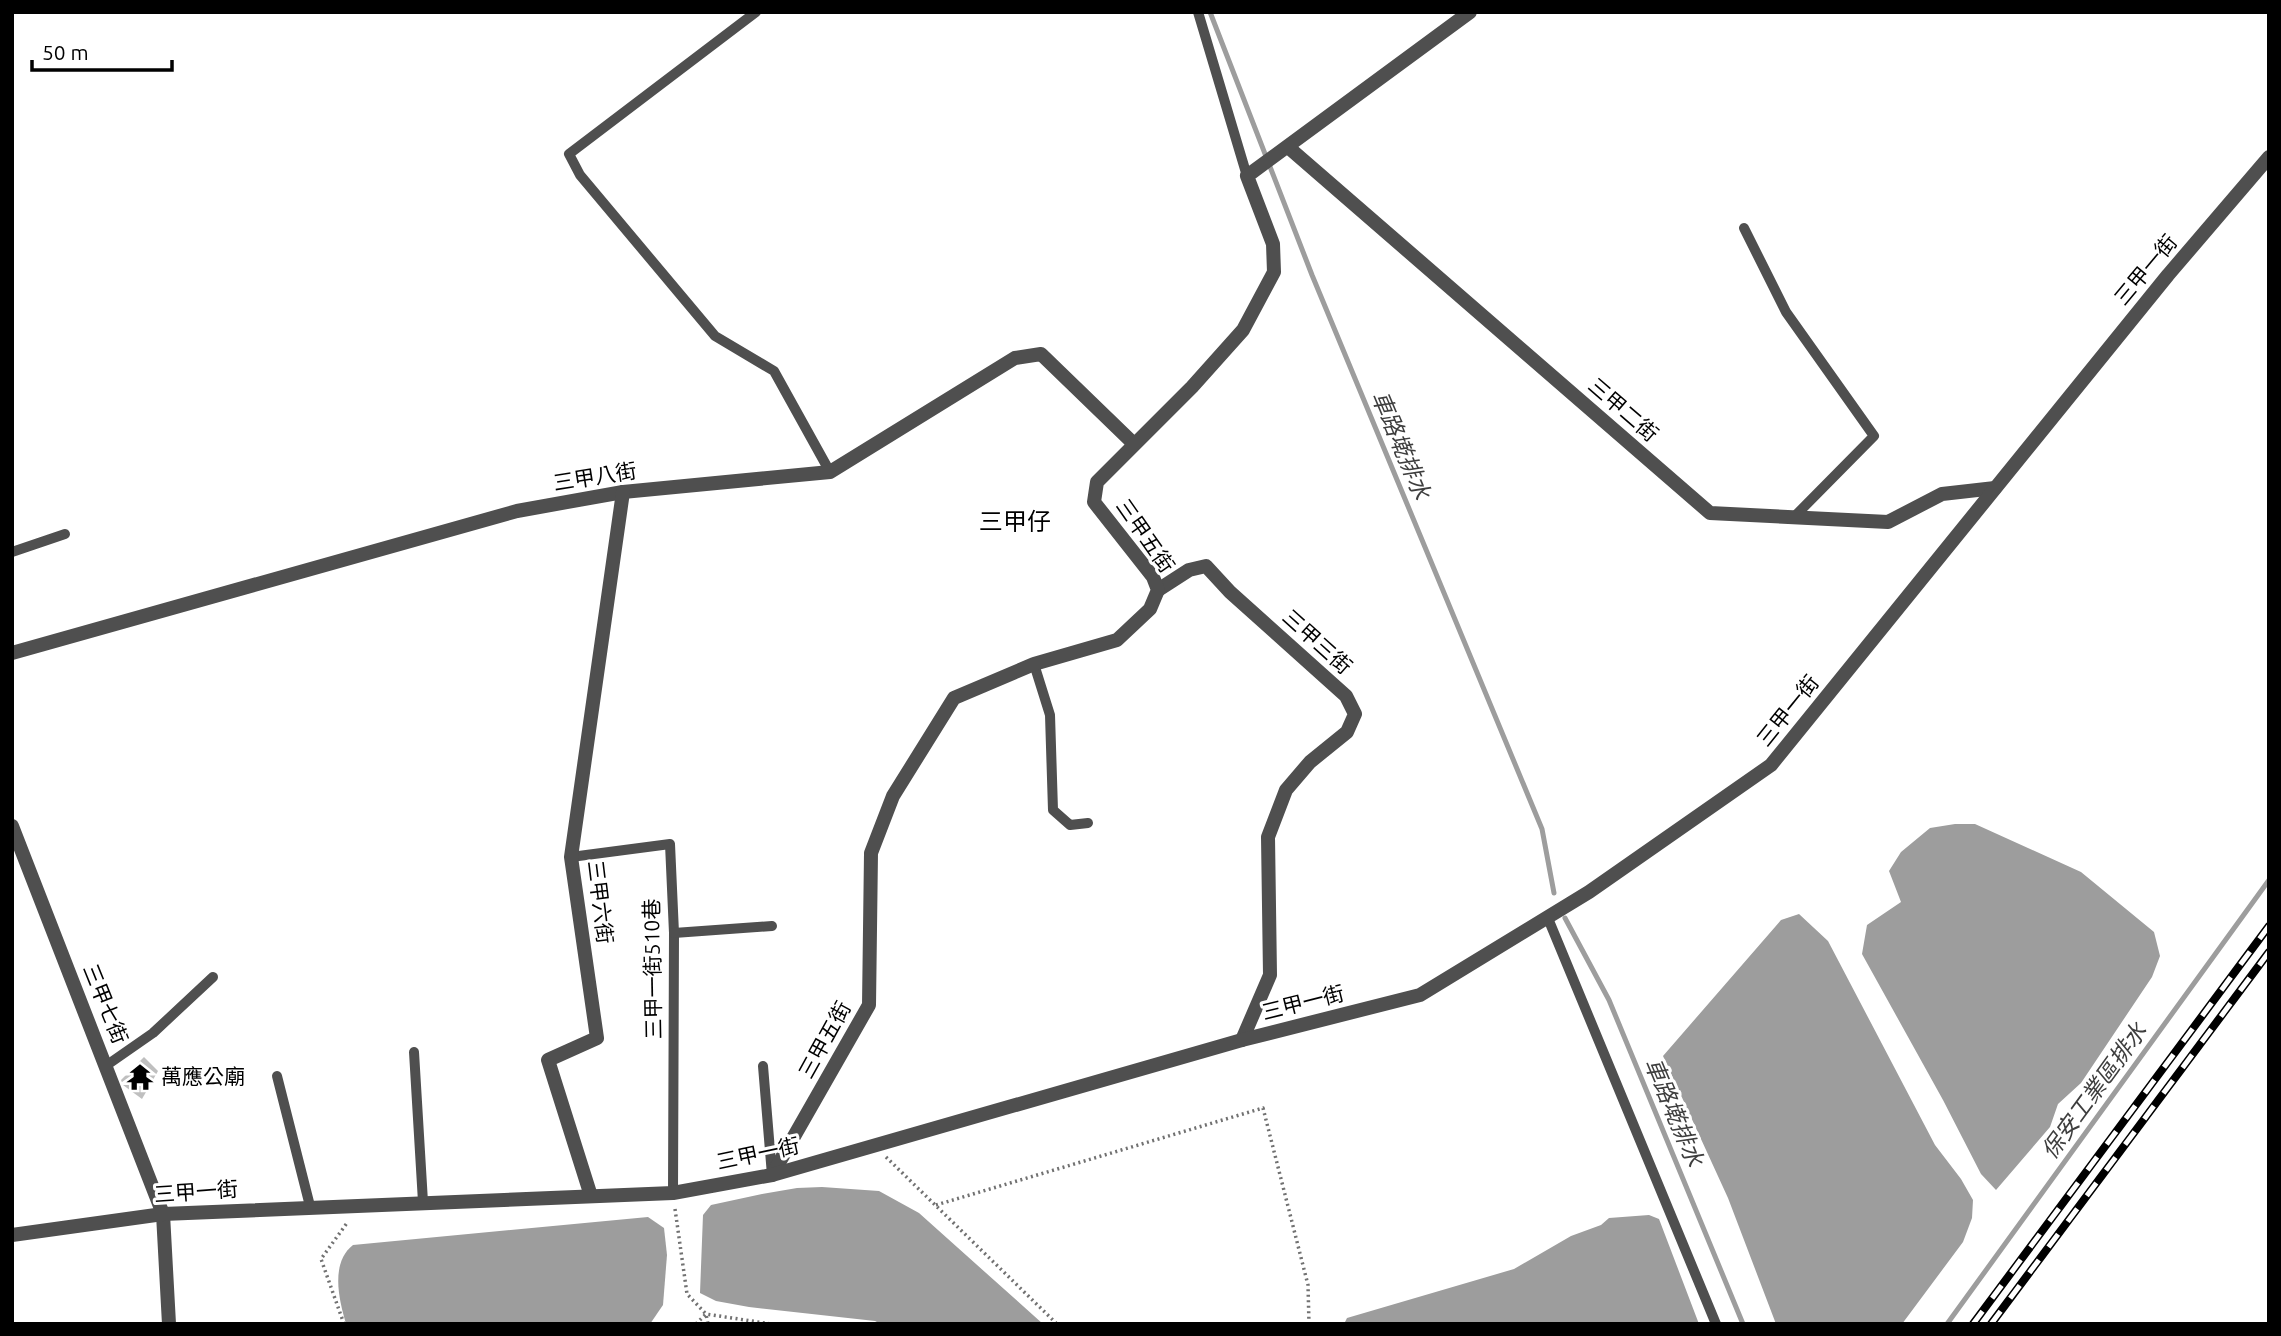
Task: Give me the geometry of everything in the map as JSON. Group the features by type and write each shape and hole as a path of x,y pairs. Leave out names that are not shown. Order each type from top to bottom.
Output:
{"street":[{"path":"1247,176 1470,12"},
{"name":"三甲二街","path":"1288,147 1710,513 1888,522 1942,494 1996,488"},
{"name":"三甲一街","path":"12,1235 163,1214 673,1193 772,1175 1242,1040 1420,995 1589,892 1771,765 2168,275 2269,157"},
{"name":"三甲五街","path":"772,1175 869,1005 871,853 893,796 954,698 1034,664 1117,640 1150,609 1158,590 1153,577 1094,502 1097,482 1192,387 1243,330 1274,272 1273,244 1247,176"},
{"name":"三甲八街","path":"12,653 517,511 623,492 830,472 1015,358 1041,354 1134,444"},
{"name":"三甲六街","path":"591,1196 548,1060 597,1038 572,858 623,492"},
{"name":"三甲三街","path":"1158,590 1188,570 1206,566 1230,592 1346,696 1355,713 1347,732 1310,762 1286,790 1268,837 1270,975 1242,1040"},
{"name":"三甲七街","path":"12,825 163,1214 169,1324"}],"lane":[{"path":"755,12 569,153 580,175 715,336 774,371 830,472"},
{"path":"1198,12 1247,176"},
{"path":"1744,228 1786,312 1874,436 1794,517"},
{"path":"12,552 65,534"},
{"path":"1034,664 1050,715 1054,810 1070,825 1088,823"},
{"name":"三甲一街510巷","path":"572,858 670,845 674,933 673,1193"},
{"path":"1547,916 1716,1324"},
{"path":"674,933 772,926"},
{"path":"107,1065 153,1032 213,977"},
{"path":"414,1052 424,1202"},
{"path":"763,1066 772,1175"},
{"path":"277,1076 310,1206"}],"path":[{"path":"936,1205 1263,1108 1308,1284 1309,1324"},
{"path":"874,1146 1057,1324"},
{"path":"673,1193 687,1294 705,1314 708,1324"},
{"path":"344,1324 321,1259 361,1205"},
{"path":"696,1324 705,1314"},
{"path":"705,1314 771,1324"}],"shaded area":[{"path":"1975,824 2081,872 2154,932 2160,956 2152,977 2081,1083 2058,1104 2050,1127 1996,1190 1981,1174 1862,954 1867,925 1901,902 1889,871 1901,852 1930,828"},
{"path":"1799,914 1828,941 1935,1145 1973,1200 1972,1218 1963,1242 1902,1324 1776,1324 1728,1198 1663,1056 1781,920"},
{"path":"797,1188 879,1191 919,1213 1043,1324 881,1324 875,1321 749,1307 716,1301 700,1293 703,1215 711,1205"},
{"path":"1649,1215 1659,1219 1699,1324 1344,1324 1347,1318 1514,1269 1571,1236 1601,1225 1609,1218"},
{"path":"648,1217 664,1228 667,1255 663,1305 650,1324 346,1324 338,1282 341,1262 353,1245"}],"building":[{"name":"萬應公廟","path":"144,1057 158,1071 142,1099 123,1085 121,1080"}],"waterway":[{"name":"車路墘排水","path":"1210,12 1312,275 1542,829 1554,893"},
{"name":"保安工業區排水","path":"1947,1324 2269,880"},
{"name":"車路墘排水","path":"1565,918 1609,1000 1743,1324"}],"railway":[{"path":"1973,1324 2269,926"},
{"path":"1991,1324 2269,952"}],"place":[{"name":"萬應公廟","path":"140,1077"}],"district":[{"name":"三甲仔","path":"1015,522"}]}
